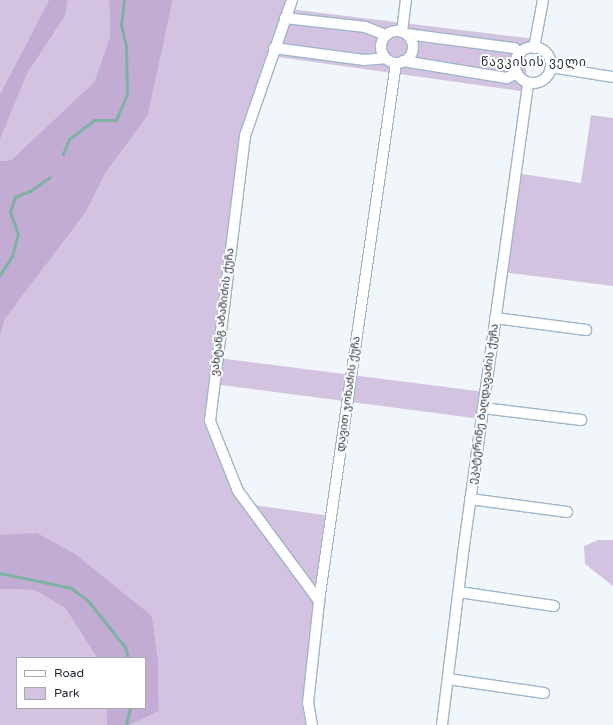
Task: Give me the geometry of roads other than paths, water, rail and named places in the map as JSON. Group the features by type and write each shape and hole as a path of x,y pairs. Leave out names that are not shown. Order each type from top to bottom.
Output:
{"street":[{"name":"ვახტანგ აბაშიძის ქუჩა","path":"292,0 274,48 245,136 210,421 238,491 319,601"},
{"path":"400,62 411,54 413,47 404,33 406,0"},
{"path":"534,48 543,0"},
{"path":"285,18 365,27 386,35"},
{"path":"385,58 381,45 386,35 394,31 514,48 520,53"},
{"path":"274,48 364,60 385,58 400,62 507,78 517,73"},
{"path":"534,48 545,52 551,67 545,79 540,82 528,82 517,73 516,61 520,53 534,48"},
{"name":"დავით ჯოხაძის ქუჩა","path":"312,725 308,703 319,601 400,62"},
{"path":"551,67 613,77"},
{"name":"ეკატერინე ბაღდავაძის ქუჩა","path":"442,725 470,499 528,82"},
{"path":"495,318 586,330"},
{"path":"483,408 581,420"},
{"path":"470,499 567,512"},
{"path":"459,592 554,606"},
{"path":"448,679 544,693"}],"waterway":[{"path":"63,154 69,139 94,120 116,120 127,94 126,46 121,25 124,0"},
{"path":"0,275 12,256 18,234 10,212 15,197 30,191 50,177"},
{"path":"0,573 71,588 88,601 125,647 128,657"},
{"path":"126,725 130,709"}],"district":[{"name":"წავკისის ველი","path":"534,63"}]}
